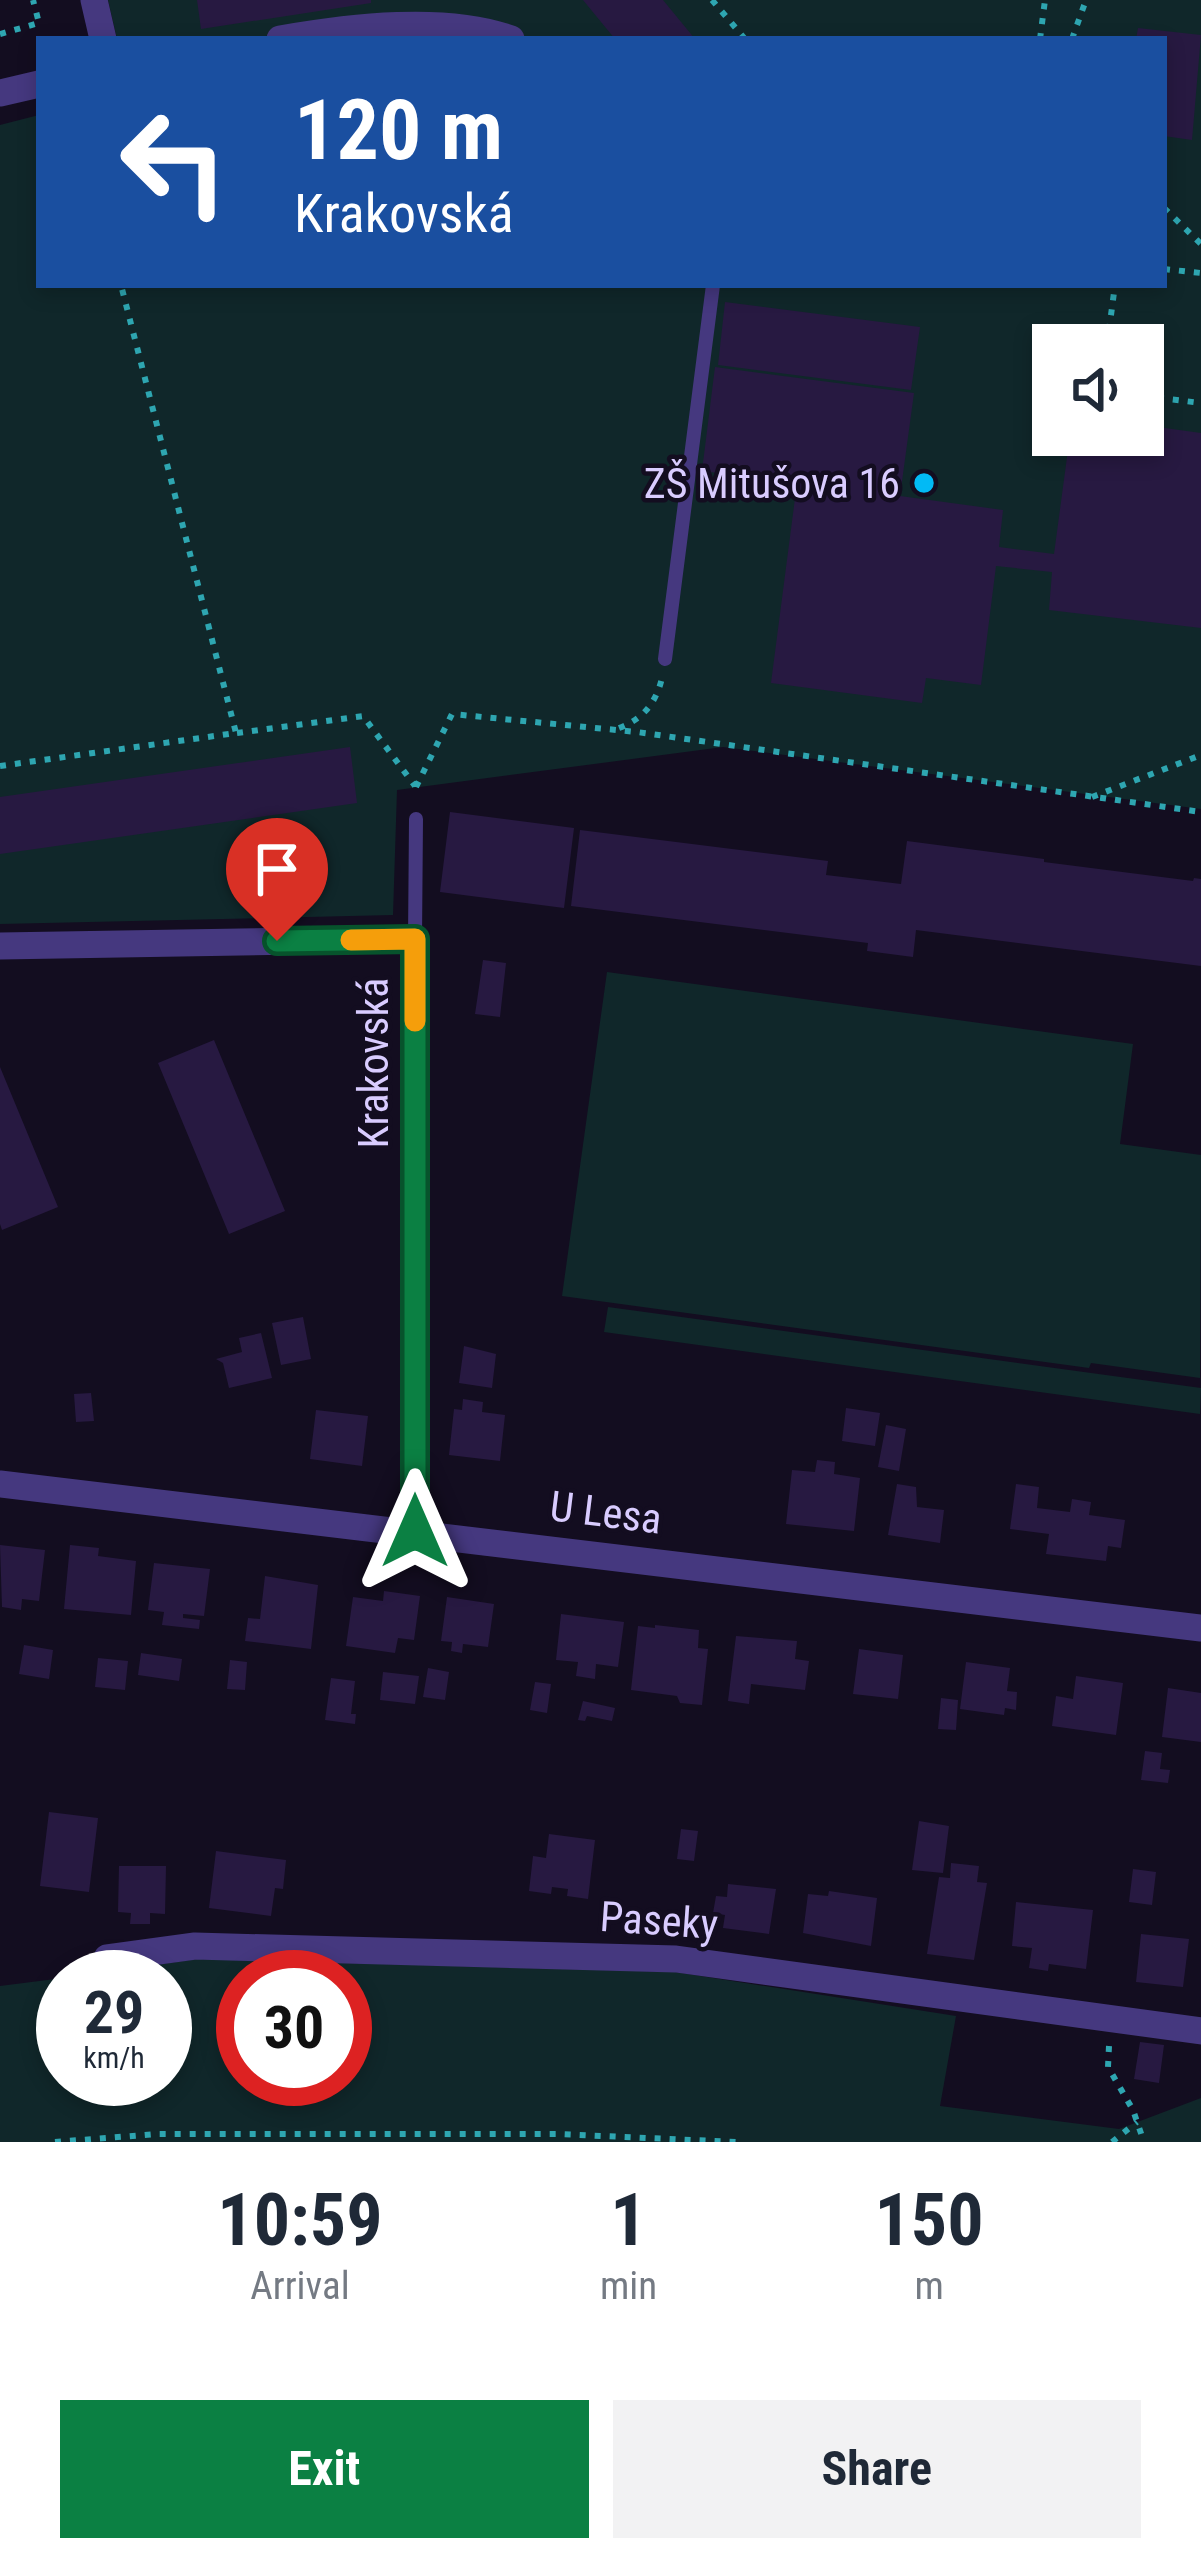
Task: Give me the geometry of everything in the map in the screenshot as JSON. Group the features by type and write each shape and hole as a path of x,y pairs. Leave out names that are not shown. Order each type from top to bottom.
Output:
{"street":[{"path":"94,0 102,36"},
{"path":"308,36 468,26 501,36"},
{"path":"0,94 36,85"},
{"name":"Krakovská","path":"0,946 415,939 415,1531"},
{"name":"U Lesa","path":"0,1484 1201,1628"},
{"name":"Paseky","path":"166,1950 195,1946 676,1959 1201,2031"}],"lane":[{"path":"665,659 713,288"},
{"path":"415,939 416,820"}],"path":[{"path":"0,34 39,23 33,0"},
{"path":"712,0 742,36"},
{"path":"1040,36 1045,0"},
{"path":"1073,36 1086,0"},
{"path":"1167,211 1201,244"},
{"path":"1167,268 1201,273"},
{"path":"122,288 236,734"},
{"path":"1110,324 1115,288"},
{"path":"1164,399 1201,403"},
{"path":"615,730 632,724 658,697 665,659"},
{"path":"416,820 416,787 452,714 615,730 1201,812"},
{"path":"0,766 363,716 416,787"},
{"path":"1090,798 1201,755"},
{"path":"1111,2020 1108,2067 1144,2142"},
{"path":"1112,2142 1137,2122"},
{"path":"55,2142 157,2134 557,2134 738,2142"}],"green space":[{"path":"108,0 1201,0 1201,809 723,747 397,790 393,915 0,924 0,125 36,116 36,288 1167,288 1167,36 116,36"},
{"path":"607,972 1133,1044 1120,1144 1201,1155 1200,1378 1091,1363 1089,1368 562,1296"},
{"path":"608,1307 1201,1388 1200,1414 604,1332"},
{"path":"216,1959 216,2106 372,2106 372,1964 675,1972 956,2016 940,2106 1119,2129 1201,2098 1201,2142 0,2142 0,1986 36,1981 36,2106 192,2106 192,1960"}],"building":[{"path":"197,0 371,0 371,3 201,29"},
{"path":"583,0 663,0 693,36 613,36"},
{"path":"1138,28 1201,35 1192,140 1167,136 1167,36 1137,36"},
{"path":"725,302 920,327 911,390 718,365"},
{"path":"715,367 914,393 900,496 1003,510 999,547 1054,554 1067,456 1164,456 1164,428 1201,433 1201,628 1049,610 1052,572 996,566 981,685 926,678 922,703 771,683 797,483 702,471"},
{"path":"350,747 357,803 0,854 0,797"},
{"path":"450,812 574,828 564,908 440,892"},
{"path":"580,830 828,861 826,875 901,884 907,841 1201,879 1201,966 916,930 913,957 867,951 868,943 571,906"},
{"path":"483,960 506,963 500,1017 475,1014"},
{"path":"214,1040 285,1211 229,1234 158,1063"},
{"path":"0,1067 58,1207 2,1230 0,1224"},
{"path":"303,1317 311,1359 281,1365 272,1323"},
{"path":"261,1333 272,1378 229,1388 223,1363 216,1359 242,1352 239,1338"},
{"path":"464,1346 496,1354 492,1388 459,1383"},
{"path":"91,1393 94,1421 76,1422 74,1394"},
{"path":"463,1399 483,1402 482,1412 505,1415 500,1461 449,1455 454,1409 462,1410"},
{"path":"846,1408 880,1413 875,1446 842,1441"},
{"path":"316,1410 368,1416 362,1466 310,1459"},
{"path":"886,1425 906,1429 899,1471 878,1467"},
{"path":"817,1460 835,1462 834,1474 860,1478 854,1531 786,1524 792,1470 815,1472"},
{"path":"897,1484 916,1487 917,1507 944,1510 940,1543 888,1535"},
{"path":"1016,1484 1039,1487 1037,1508 1070,1512 1072,1499 1091,1502 1089,1515 1125,1520 1121,1548 1108,1546 1106,1561 1046,1554 1049,1534 1010,1529"},
{"path":"0,1545 45,1550 39,1601 22,1599 21,1610 2,1607"},
{"path":"70,1545 99,1548 98,1556 136,1561 131,1615 64,1609"},
{"path":"154,1563 210,1569 204,1616 183,1614 183,1618 200,1620 199,1629 162,1625 164,1612 148,1610"},
{"path":"265,1576 318,1585 311,1649 245,1641 248,1618 260,1619"},
{"path":"384,1591 420,1596 414,1640 398,1638 395,1653 346,1646 353,1597 383,1601"},
{"path":"447,1597 494,1604 488,1647 463,1644 462,1653 451,1651 452,1642 441,1641"},
{"path":"561,1614 624,1622 618,1667 596,1664 595,1679 576,1676 578,1662 556,1660"},
{"path":"638,1626 699,1630 698,1648 708,1649 702,1705 680,1703 677,1696 631,1690"},
{"path":"736,1636 797,1641 795,1659 809,1661 805,1690 751,1684 749,1704 728,1701"},
{"path":"24,1645 53,1650 49,1679 19,1674"},
{"path":"859,1649 903,1655 898,1699 853,1694"},
{"path":"141,1653 182,1659 179,1681 138,1675"},
{"path":"98,1658 128,1661 125,1690 95,1687"},
{"path":"230,1660 247,1662 245,1690 227,1689"},
{"path":"966,1662 1010,1668 1007,1691 1017,1692 1016,1710 1005,1708 1004,1715 960,1709"},
{"path":"428,1668 449,1672 445,1700 423,1697"},
{"path":"383,1672 419,1676 415,1704 380,1700"},
{"path":"1076,1676 1123,1683 1116,1735 1052,1726 1056,1696 1073,1699"},
{"path":"331,1678 355,1681 351,1714 356,1714 355,1724 325,1720"},
{"path":"535,1682 551,1684 547,1713 530,1710"},
{"path":"1168,1688 1201,1693 1201,1742 1162,1737"},
{"path":"941,1698 958,1700 956,1730 938,1729"},
{"path":"583,1701 615,1708 612,1721 587,1716 585,1721 578,1720"},
{"path":"1145,1751 1162,1753 1160,1769 1170,1770 1168,1783 1141,1780"},
{"path":"49,1812 98,1818 89,1892 40,1886"},
{"path":"919,1821 949,1826 943,1873 912,1870"},
{"path":"681,1829 698,1831 694,1861 677,1859"},
{"path":"549,1834 595,1840 588,1899 567,1896 568,1889 552,1887 551,1894 529,1891 533,1856 546,1858"},
{"path":"216,1851 286,1860 283,1889 275,1888 271,1916 209,1908"},
{"path":"951,1863 979,1866 977,1882 987,1883 974,1960 927,1954 939,1877 950,1878"},
{"path":"119,1866 166,1866 165,1914 150,1913 150,1924 130,1924 131,1913 118,1912"},
{"path":"1133,1869 1156,1872 1152,1905 1129,1902"},
{"path":"728,1884 776,1889 769,1934 723,1928 725,1915 713,1913 716,1896 727,1897"},
{"path":"829,1891 877,1898 871,1946 803,1933 808,1894 828,1896"},
{"path":"1016,1902 1093,1910 1086,1969 1049,1964 1048,1971 1029,1968 1032,1948 1012,1946"},
{"path":"1141,1934 1189,1939 1183,1987 1136,1982"},
{"path":"1140,2042 1164,2045 1159,2083 1134,2079"}],"slow traffic":[{"path":"351,940 415,939 415,1021"}],"place":[{"name":"ZŠ Mitušova 16","path":"924,483"}],"route":[{"path":"277,941 415,939 415,1531"}]}
